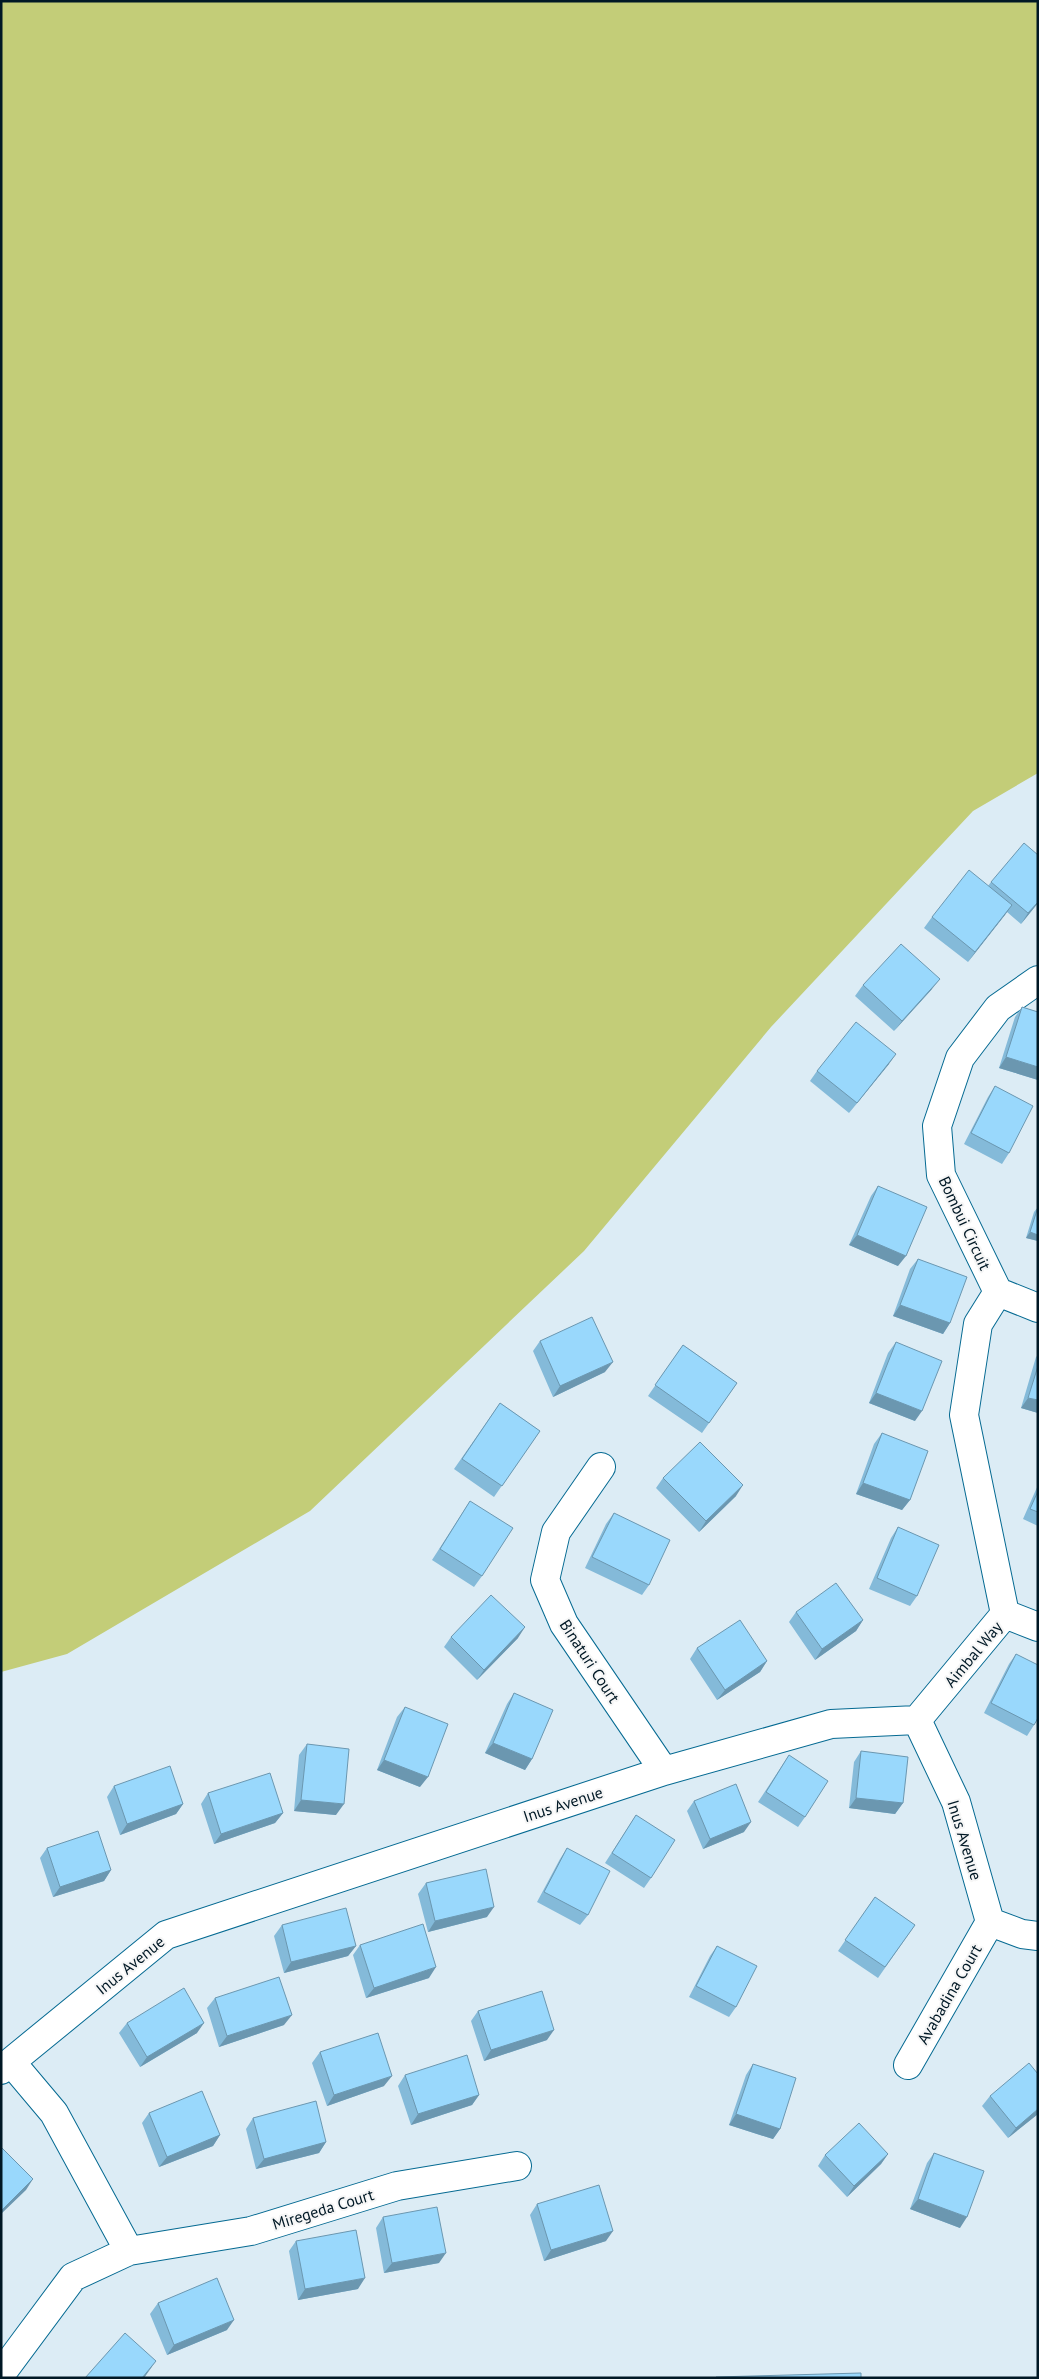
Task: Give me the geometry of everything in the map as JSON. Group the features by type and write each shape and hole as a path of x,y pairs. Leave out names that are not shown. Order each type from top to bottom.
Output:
{"street":[{"name":"Bombui Circuit","path":"998,1292 941,1175 937,1126 960,1058 998,1008 1038,980"},
{"path":"1006,1614 964,1415 978,1324 998,1292 1038,1308"},
{"name":"Binaturi Court","path":"601,1467 556,1532 545,1580 564,1624 664,1771"},
{"name":"Aimbal Way","path":"918,1720 1006,1614 1038,1627"},
{"name":"Inus Avenue","path":"6,2066 166,1935 664,1771 831,1724 918,1720 956,1802 990,1922"},
{"path":"990,1922 1022,1934 1038,1936"},
{"name":"Avabadina Court","path":"908,2065 990,1922"},
{"path":"6,2066 54,2114 129,2251"},
{"name":"Miregeda Court","path":"1,2374 73,2277 129,2251 251,2231 397,2186 517,2166"}],"green space":[{"path":"1,1 1038,1 1038,773 973,811 771,1027 584,1251 310,1511 67,1654 1,1672"}],"building":[{"path":"1024,843 1038,855 1038,902 1028,913 991,882"},
{"path":"969,870 1012,905 975,952 932,917"},
{"path":"901,944 940,979 902,1021 863,985"},
{"path":"1022,1007 1038,1012 1038,1067 1006,1057"},
{"path":"856,1022 896,1054 857,1103 817,1071"},
{"path":"995,1086 1033,1106 1009,1153 971,1133"},
{"path":"878,1186 927,1207 906,1256 857,1235"},
{"path":"1038,1207 1038,1235 1030,1232"},
{"path":"918,1259 967,1277 950,1323 900,1305"},
{"path":"592,1317 613,1362 560,1386 540,1341"},
{"path":"896,1342 942,1361 922,1411 876,1393"},
{"path":"683,1345 737,1383 709,1423 655,1385"},
{"path":"1038,1366 1038,1400 1028,1398"},
{"path":"500,1403 540,1431 502,1486 462,1459"},
{"path":"882,1433 928,1451 910,1500 863,1483"},
{"path":"700,1442 743,1485 706,1521 663,1478"},
{"path":"1038,1491 1038,1512 1030,1509"},
{"path":"470,1501 513,1528 482,1576 440,1549"},
{"path":"614,1513 670,1540 649,1585 592,1557"},
{"path":"898,1527 939,1545 917,1596 877,1578"},
{"path":"836,1583 863,1620 822,1649 796,1612"},
{"path":"491,1595 525,1627 484,1670 451,1637"},
{"path":"740,1620 767,1661 725,1690 697,1648"},
{"path":"1016,1654 1038,1665 1038,1718 1034,1725 991,1703"},
{"path":"514,1693 553,1710 532,1759 493,1743"},
{"path":"405,1707 448,1724 428,1777 384,1760"},
{"path":"307,1744 349,1749 344,1804 301,1800"},
{"path":"861,1751 908,1757 903,1803 856,1798"},
{"path":"789,1755 828,1781 805,1817 766,1792"},
{"path":"170,1766 183,1804 127,1824 114,1786"},
{"path":"270,1773 283,1813 221,1834 208,1793"},
{"path":"736,1784 751,1822 710,1839 694,1801"},
{"path":"636,1815 675,1840 651,1878 612,1853"},
{"path":"98,1831 111,1870 60,1887 47,1848"},
{"path":"567,1848 610,1871 588,1915 544,1892"},
{"path":"486,1869 494,1907 435,1921 426,1883"},
{"path":"875,1897 915,1925 885,1967 845,1940"},
{"path":"346,1908 356,1946 291,1962 282,1925"},
{"path":"423,1924 436,1967 374,1988 360,1945"},
{"path":"717,1946 757,1966 736,2007 696,1986"},
{"path":"279,1977 292,2015 227,2036 215,1998"},
{"path":"184,1988 204,2023 147,2057 127,2023"},
{"path":"542,1991 554,2030 491,2050 478,2011"},
{"path":"378,2033 392,2076 334,2095 320,2052"},
{"path":"467,2055 479,2095 418,2114 405,2075"},
{"path":"1029,2063 1038,2074 1038,2109 1016,2128 990,2096"},
{"path":"753,2064 796,2078 780,2129 736,2114"},
{"path":"202,2091 220,2135 167,2157 149,2113"},
{"path":"316,2101 326,2142 264,2159 253,2118"},
{"path":"859,2123 888,2154 854,2186 825,2155"},
{"path":"1,2147 33,2179 1,2211"},
{"path":"934,2153 984,2171 967,2217 918,2199"},
{"path":"599,2185 613,2231 551,2250 537,2204"},
{"path":"437,2207 446,2253 392,2263 383,2217"},
{"path":"356,2230 365,2278 305,2289 296,2241"},
{"path":"217,2278 234,2320 174,2345 158,2303"},
{"path":"125,2333 156,2361 142,2378 85,2378"},
{"path":"861,2373 861,2378 716,2378 716,2377"}]}
